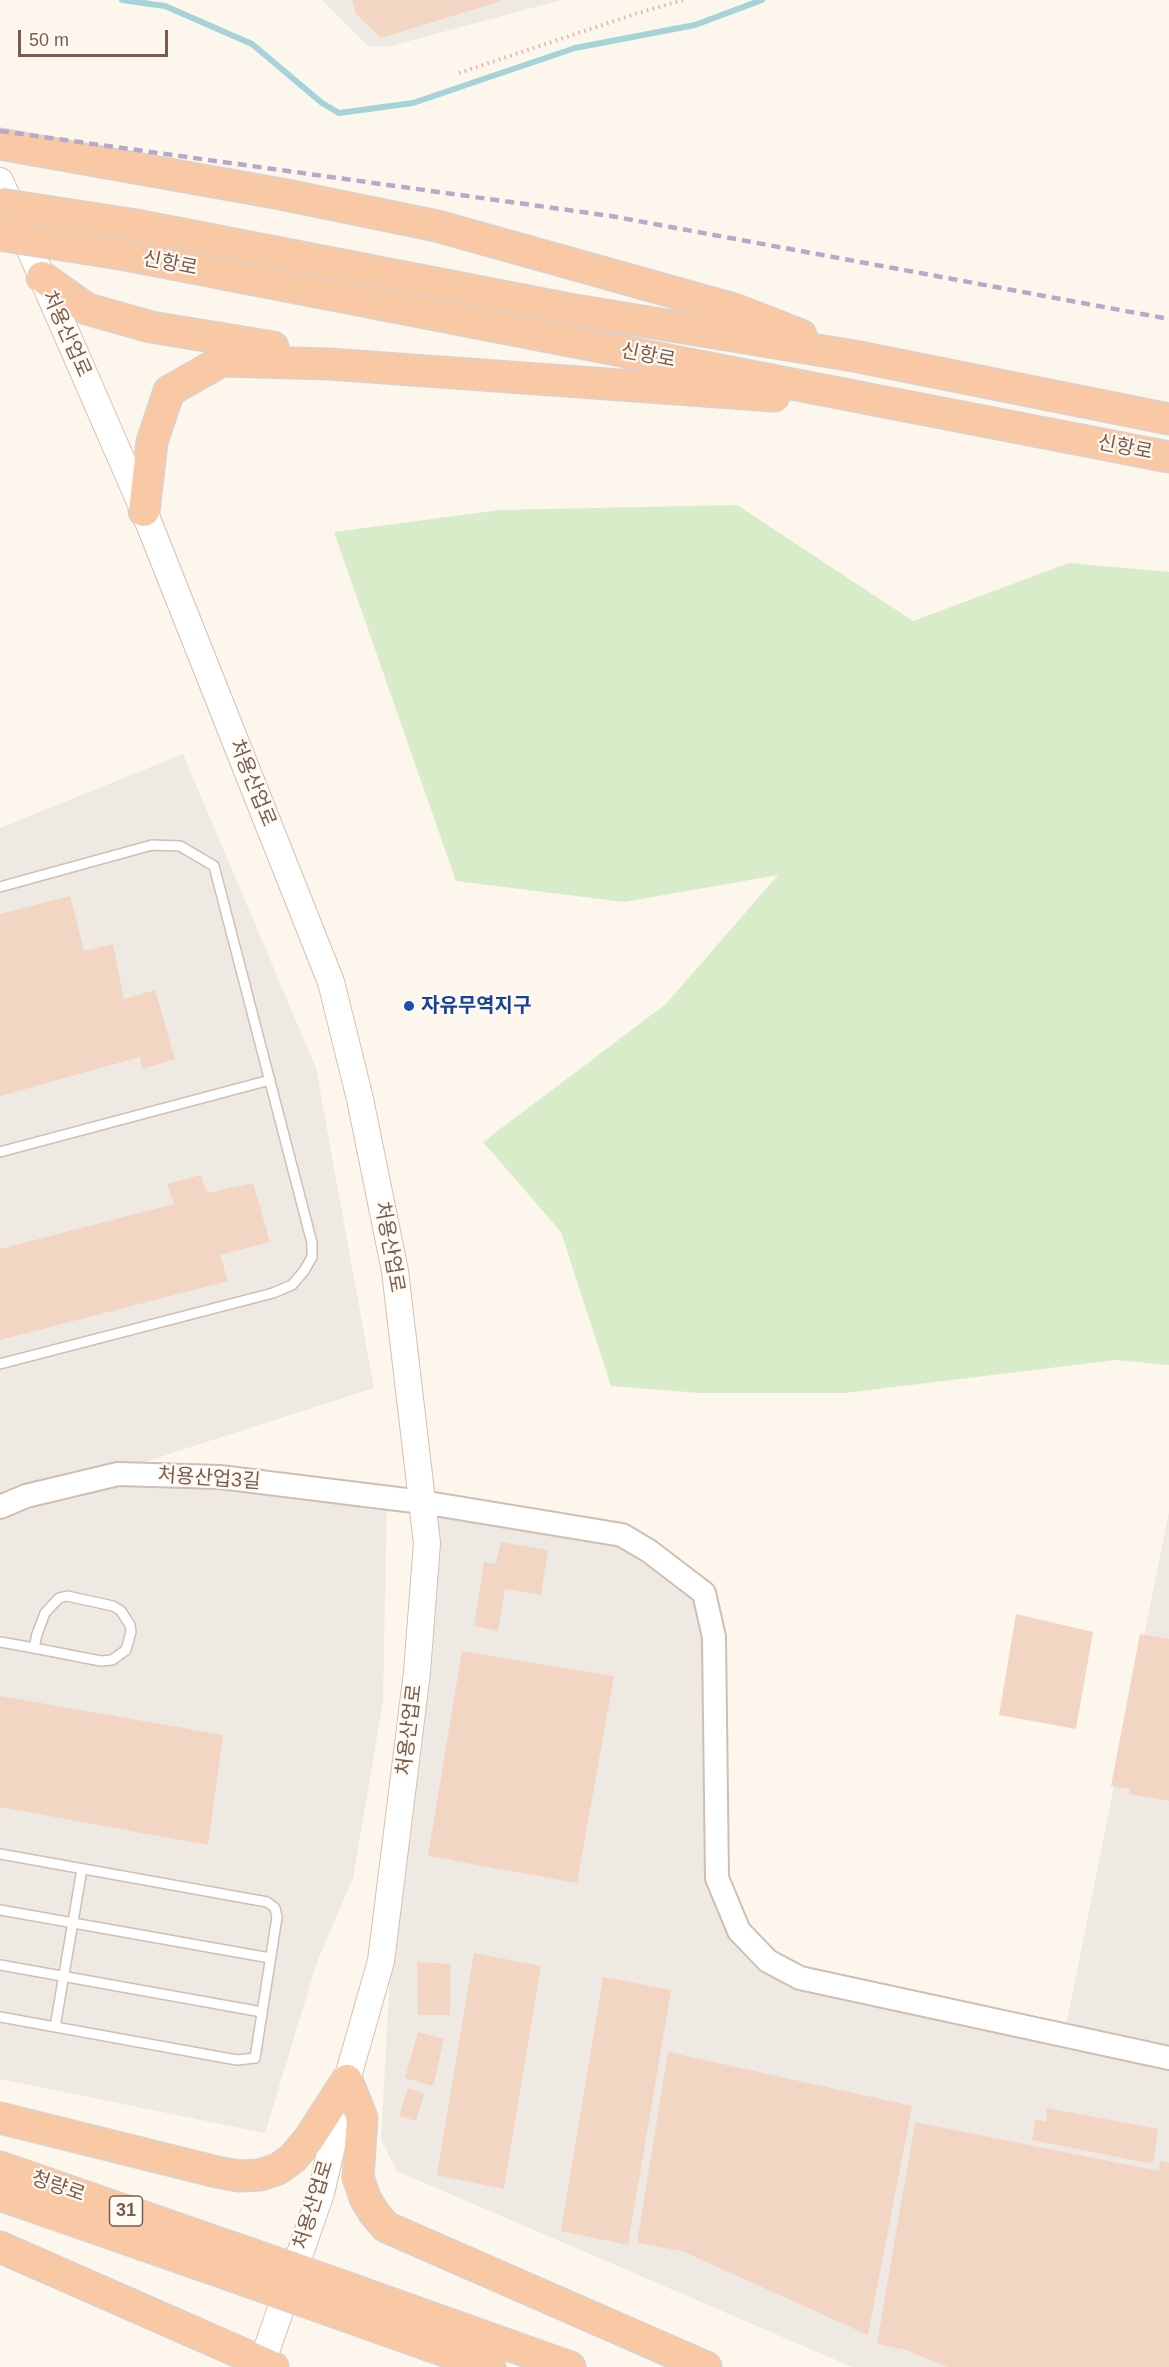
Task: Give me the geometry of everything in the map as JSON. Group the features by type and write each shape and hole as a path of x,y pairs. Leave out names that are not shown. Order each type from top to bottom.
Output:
{"highway":[{"path":"0,144 281,194 437,226 737,310 854,356"},
{"name":"신항로","path":"0,204 136,225 569,309 854,356 1169,419"},
{"name":"신항로","path":"0,236 126,255 1169,457"},
{"path":"42,277 87,309 151,327 438,373"},
{"path":"144,511 152,442 169,391 222,361 329,364 634,388 897,404"},
{"path":"0,2118 217,2172 239,2176 260,2175 278,2169 292,2158 309,2139 347,2080"},
{"path":"347,2080 362,2118 358,2177 365,2198 386,2227 706,2367"},
{"name":"청량로","path":"0,2167 248,2267"},
{"name":"청량로","path":"0,2195 248,2267"},
{"path":"0,2247 268,2365"},
{"path":"248,2267 347,2302 570,2367"},
{"path":"347,2302 490,2367"}],"main road":[{"name":"처용산업로","path":"0,181 144,511 331,982 360,1099 395,1271 427,1543 417,1672 381,1961 347,2080 321,2193 268,2365"}],"street":[{"name":"처용산업3길","path":"0,1507 26,1496 118,1474 220,1477 422,1502 622,1535 649,1551 704,1593 714,1636 717,1878 738,1931 768,1960 800,1978 1169,2058"}],"lane":[{"path":"0,887 152,845 180,846 214,866 312,1243 312,1257 304,1270 292,1285 273,1293 0,1365"},
{"path":"0,1152 270,1080"},
{"path":"0,1642 101,1661 112,1660 126,1650 131,1632 130,1625 121,1611 114,1606 67,1596 59,1598 45,1613 34,1648"},
{"path":"0,1854 267,1902 275,1908 277,1917 255,2058 246,2060 0,2017"},
{"path":"55,2027 82,1869"},
{"path":"0,1910 270,1958"},
{"path":"0,1965 262,2012"}],"path":[{"path":"459,73 635,14 684,0"}],"shaded area":[{"path":"322,0 561,0 391,46 368,46"},
{"path":"183,754 316,1068 374,1388 79,1483 118,1474 387,1497 383,1702 353,1878 317,1962 265,2133 0,2079 0,828"},
{"path":"422,1502 622,1535 704,1593 717,1878 768,1961 1064,2035 1169,1512 1169,2367 852,2367 397,2171 381,2140 398,1821"}],"green space":[{"path":"737,505 913,621 1069,563 1169,572 1169,1365 1116,1360 845,1393 700,1393 611,1386 561,1232 483,1142 666,1004 778,875 624,902 456,881 334,532 500,510"}],"building":[{"path":"352,0 501,1 381,38 356,14"},
{"path":"70,896 84,951 113,944 124,999 155,990 175,1059 142,1069 140,1057 0,1096 0,914"},
{"path":"201,1175 207,1193 253,1183 270,1242 220,1255 228,1281 0,1340 0,1249 174,1204 167,1184"},
{"path":"501,1542 548,1550 541,1595 505,1589 498,1631 474,1626 484,1562 496,1564"},
{"path":"1016,1614 1093,1632 1076,1729 999,1715"},
{"path":"1140,1634 1169,1639 1169,1801 1129,1794 1130,1789 1111,1786"},
{"path":"462,1651 614,1676 577,1883 428,1856"},
{"path":"0,1696 223,1735 208,1845 0,1807"},
{"path":"474,1953 541,1966 504,2189 437,2175"},
{"path":"417,1962 451,1964 450,2015 418,2015"},
{"path":"603,1977 671,1990 628,2245 561,2231"},
{"path":"418,2032 444,2039 433,2086 405,2078"},
{"path":"668,2052 912,2106 868,2335 682,2251 637,2243"},
{"path":"408,2088 424,2094 416,2121 399,2116"},
{"path":"1047,2108 1158,2129 1153,2164 1032,2140 1035,2119 1046,2122"},
{"path":"915,2122 1159,2171 1160,2161 1169,2163 1169,2367 947,2367 906,2350 877,2344"}],"waterway":[{"path":"122,0 165,6 252,44 322,103 339,113 413,103 575,48 695,25 762,0"}],"railway":[{"path":"0,131 611,216 1169,319"}],"place":[{"name":"자유무역지구","path":"409,1006"}]}
